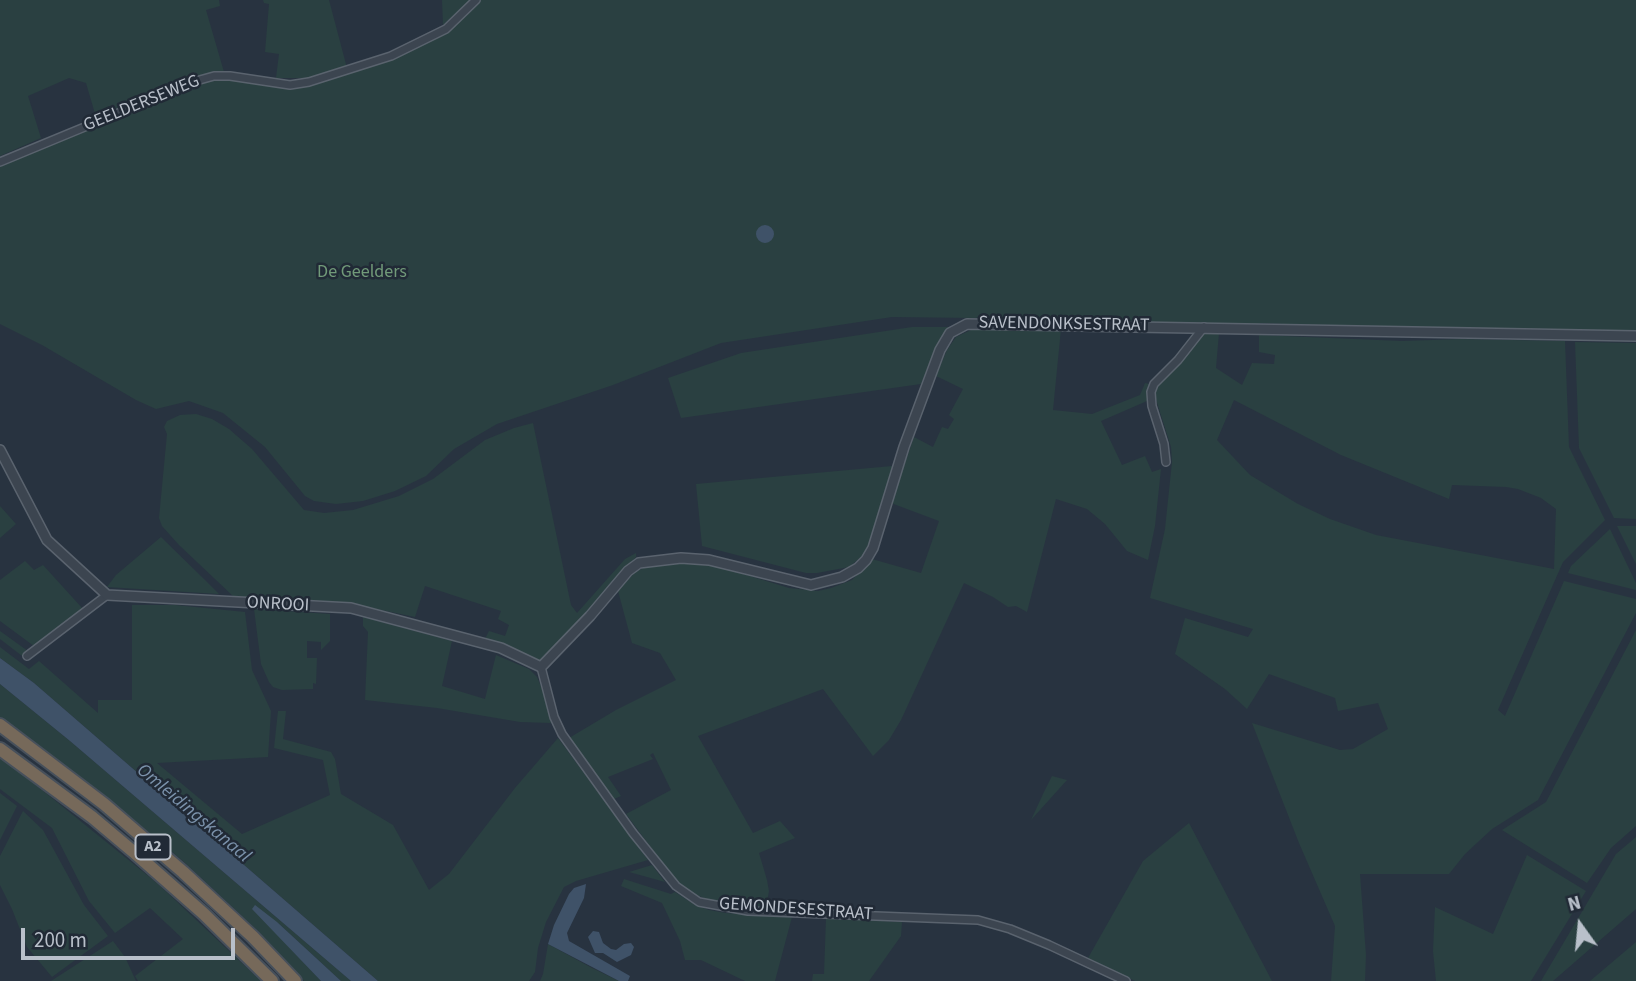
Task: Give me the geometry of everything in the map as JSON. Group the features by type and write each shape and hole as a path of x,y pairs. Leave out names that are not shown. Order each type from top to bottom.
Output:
{"highway":[{"name":"A2","path":"0,725 104,804 183,872 253,937 295,981"},
{"name":"A2","path":"0,749 127,846 204,914 272,981"}],"street":[{"name":"GEELDERSEWEG","path":"0,162 214,76 290,85 309,82 391,56 446,29 476,0"},
{"name":"SAVENDONKSESTRAAT","path":"541,667 628,571 639,563 681,558 709,560 811,585 842,577 858,568 873,548 904,447 940,350 950,333 960,327 976,323 1636,336"},
{"path":"1166,462 1164,444 1151,400 1152,386 1178,360 1204,327"},
{"path":"0,450 47,540 107,595 27,656"},
{"name":"ONROOI","path":"107,595 351,608 501,648 541,667"},
{"name":"GEMONDESESTRAAT","path":"541,667 554,717 562,734 633,833 676,886 699,902 748,911 978,920 1049,944 1126,981"}],"green space":[{"path":"0,0 219,0 220,6 206,10 224,72 197,76 96,117 86,83 69,78 28,96 41,138 0,156"},
{"path":"263,0 329,0 347,68 308,78 276,78 279,54 265,52 269,4"},
{"path":"442,0 471,0 443,25"},
{"name":"De Geelders","path":"479,0 1636,0 1636,332 1164,323 986,316 892,317 721,343 613,385 497,424 454,449 426,476 395,491 363,501 336,504 314,501 305,496 265,447 223,413 189,401 156,409 0,324 0,164 213,79 310,84 446,31"},
{"path":"912,327 950,327 937,345 921,384 681,418 668,378 741,353"},
{"path":"1061,329 1053,410 1092,414 1140,395 1145,383 1149,384 1147,401 1101,421 1122,465 1145,456 1152,472 1161,469 1155,526 1148,560 1127,551 1105,524 1087,509 1056,499 1027,612 1016,606 1008,607 964,583 901,720 889,740 873,756 823,689 698,736 753,833 780,821 795,838 759,853 769,891 766,907 719,904 689,892 675,880 626,814 671,790 653,753 650,755 653,759 608,777 621,796 614,799 569,738 616,710 676,680 660,653 632,643 618,591 635,572 663,563 698,562 789,588 818,591 852,580 872,559 921,573 939,521 891,503 914,437 933,447 942,427 948,429 954,419 949,415 963,389 936,376 947,350 956,337 971,330"},
{"path":"1203,333 1219,333 1216,368 1242,385 1252,363 1274,364 1275,355 1259,352 1259,335 1402,341 1565,341 1569,447 1605,520 1563,562 1498,710 1505,716 1564,581 1636,599 1636,613 1538,800 1492,829 1465,854 1449,874 1360,874 1366,955 1365,981 1331,981 1335,926 1252,723 1340,750 1353,749 1388,729 1378,703 1338,711 1335,698 1269,674 1247,709 1225,689 1175,654 1185,618 1248,637 1253,629 1150,598 1165,529 1172,462 1171,447 1154,393 1156,385 1186,356","holes":["1234,400 1341,455 1449,499 1452,485 1506,487 1541,498 1556,509 1554,569 1376,535 1330,519 1298,504 1250,475 1217,440"]},
{"path":"1575,342 1636,343 1636,519 1614,518 1579,448"},
{"path":"196,414 229,429 252,449 304,510 324,513 353,510 399,496 433,479 485,440 533,423 571,605 577,613 625,559 636,553 636,557 586,617 581,618 542,663 485,639 489,631 505,636 509,625 498,619 501,611 425,586 415,617 357,605 234,597 179,545 162,526 159,518 167,434 164,427 167,421 180,415"},
{"path":"892,466 892,475 867,552 849,567 806,573 702,546 696,484"},
{"path":"0,506 16,524 0,538"},
{"path":"1617,526 1636,526 1636,564"},
{"path":"1610,529 1636,583 1636,590 1568,573 1571,566"},
{"path":"161,537 219,594 107,587 116,575"},
{"path":"25,561 34,570 43,565 83,609 38,649 0,621 0,580"},
{"path":"132,605 175,605 245,612 252,670 271,711 268,757 157,763 242,834 330,795 323,760 274,748 278,711 286,711 283,739 331,752 335,759 341,794 393,825 429,890 449,874 515,788 558,738 648,860 564,887 546,922 538,948 535,972 529,981 378,981 34,683 0,658 0,647 29,669 39,661 98,713 98,700 132,700"},
{"path":"254,609 330,614 330,641 321,650 321,642 307,641 307,658 317,658 316,684 313,683 313,689 282,690 273,687 269,682 261,664"},
{"path":"363,617 452,641 442,686 485,699 496,655 529,669 537,677 543,691 551,723 520,722 437,708 365,700 368,632 363,626"},
{"path":"1636,630 1636,826 1611,848 1587,883 1502,830 1546,802"},
{"path":"0,631 32,654 26,659 0,639"},
{"path":"0,684 351,981 341,981 277,922 288,946 321,981 304,981 259,932 184,862 134,820 0,718"},
{"path":"0,756 157,883 261,981 138,981 135,976 183,939 150,908 115,933 89,901 52,828 0,789"},
{"path":"1052,776 1067,780 1031,820 1043,794"},
{"path":"0,793 17,806 0,840"},
{"path":"23,811 43,830 84,905 108,936 52,977 27,947 0,885 0,856"},
{"path":"1189,823 1272,981 1135,981 1088,958 1143,861"},
{"path":"1636,837 1636,909 1553,981 1541,981 1616,854"},
{"path":"1527,855 1586,891 1531,981 1436,981 1433,951 1435,907 1493,934"},
{"path":"652,865 665,882 629,872"},
{"path":"624,879 671,894 675,892 695,905 709,910 792,917 775,981 745,981 701,960 685,960 680,941 662,903 621,886"},
{"path":"826,918 902,922 901,936 869,981 812,981 813,974 824,974"},
{"path":"113,941 125,957 136,981 51,981"},
{"path":"1636,942 1636,981 1590,981"},
{"path":"548,944 592,968 619,981 540,981"}],"water":[{"path":"765,225 771,228 774,234 771,240 765,243 759,240 756,234 759,228"},
{"path":"0,658 34,683 378,981 351,981 0,684"},
{"path":"586,884 584,898 567,933 569,941 630,976 628,981 619,981 548,944 569,894 574,888"},
{"path":"255,905 341,981 321,981 252,909"},
{"path":"593,931 599,932 603,943 611,949 616,950 631,943 634,947 631,955 617,962 603,953 595,953 588,937"}],"water label":[{"name":"Omleidingskanaal","path":"193,814"}]}
